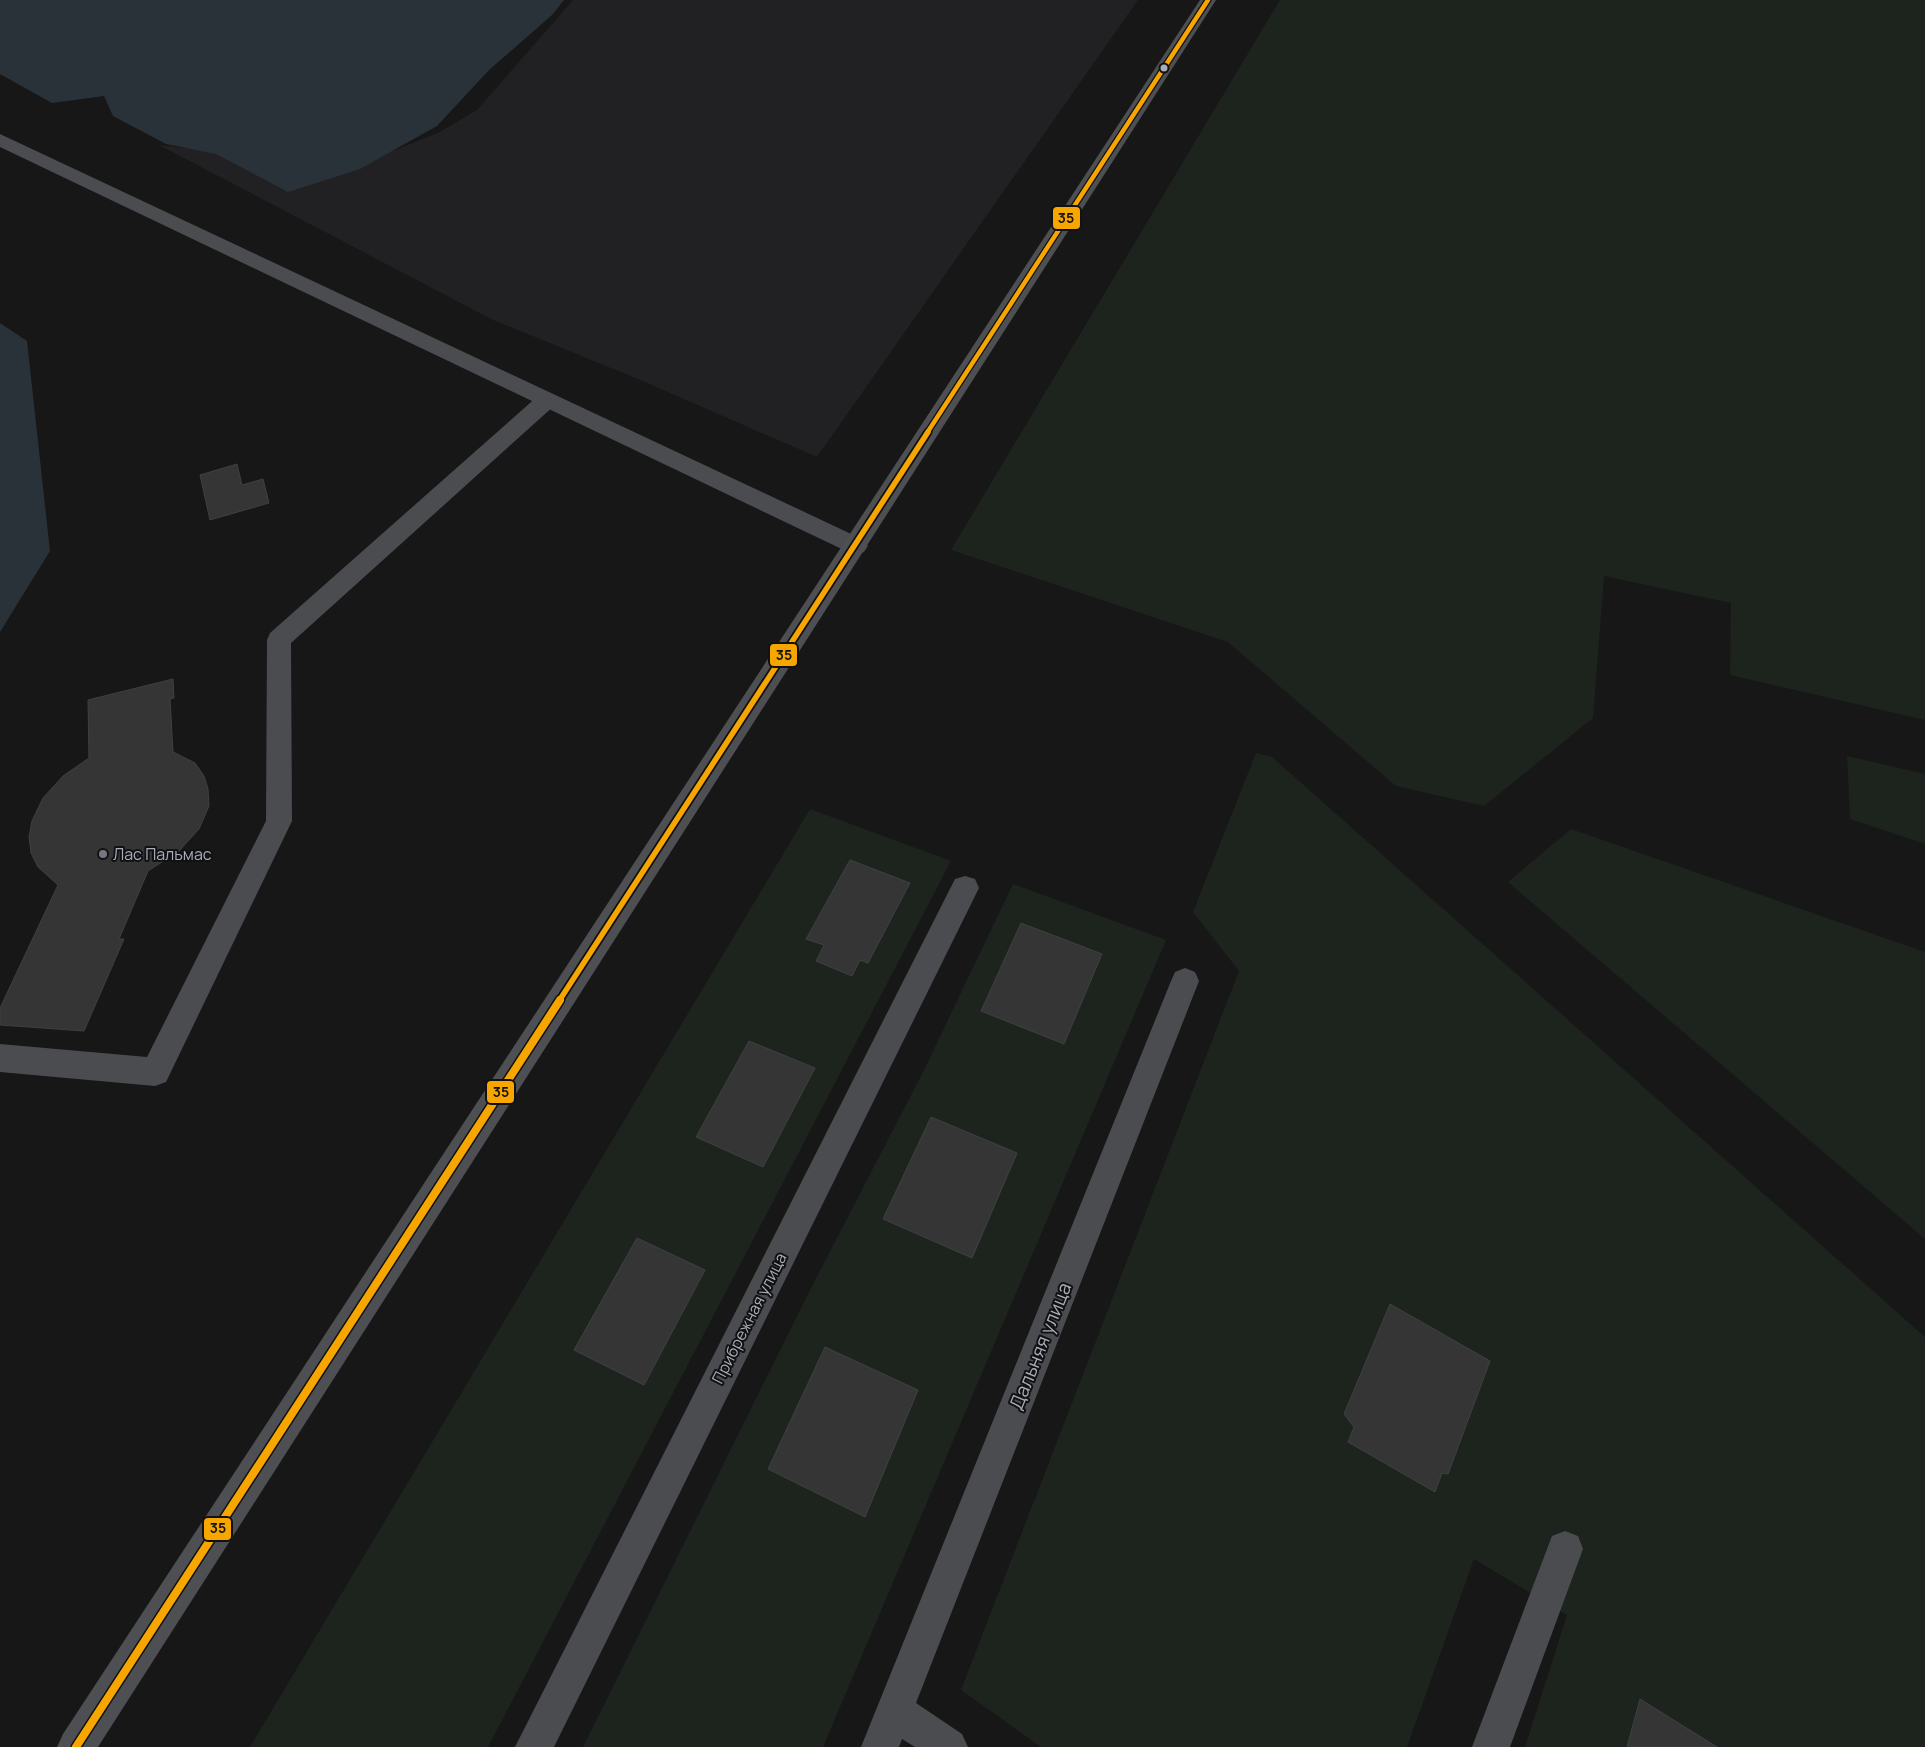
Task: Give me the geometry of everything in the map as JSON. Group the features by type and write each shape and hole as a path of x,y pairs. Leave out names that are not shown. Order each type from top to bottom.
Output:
{"main road":[{"path":"76,1747 856,546 1208,0"}],"street":[{"path":"0,140 856,546"},
{"path":"0,1058 155,1072 279,821 279,640 547,400"},
{"name":"Прибрежная улица","path":"534,1747 965,888"},
{"name":"Дальняя улица","path":"880,1747 1185,981"},
{"path":"1491,1747 1565,1549"},
{"path":"894,1711 949,1747"}],"shaded area":[{"path":"0,0 564,0 552,15 489,70 437,126 360,169 288,192 216,154 166,144 113,116 104,96 52,103 0,74"},
{"path":"573,0 1138,0 817,457 638,379 493,320 159,145 224,152 337,173 438,133 477,110"},
{"path":"1280,0 1925,0 1925,720 1730,675 1731,603 1604,576 1593,718 1484,806 1396,786 1228,642 951,550"},
{"path":"0,323 27,341 50,551 0,632"},
{"path":"1256,753 1272,757 1925,1337 1925,1747 1525,1747 1567,1615 1474,1559 1407,1747 1041,1747 961,1690 1239,971 1193,912"},
{"path":"1847,756 1925,774 1925,844 1850,819"},
{"path":"810,809 951,861 488,1747 250,1747"},
{"path":"1571,829 1925,952 1925,1239 1508,882"},
{"path":"1013,884 1166,940 823,1747 583,1747 809,1292 923,1072"}],"building":[{"path":"237,464 242,485 263,479 269,503 210,520 200,475"},
{"name":"Лас Пальмас","path":"173,679 174,698 170,699 173,752 195,763 204,776 208,789 209,806 199,829 179,851 148,871 119,939 124,939 84,1031 0,1025 0,1008 58,885 38,867 31,853 29,837 32,821 43,798 63,776 89,758 88,700"},
{"path":"850,860 910,883 868,963 860,960 852,976 816,961 824,945 806,939"},
{"path":"1021,923 1102,954 1064,1044 981,1011"},
{"path":"749,1041 815,1068 763,1167 696,1137"},
{"path":"931,1117 1017,1153 972,1258 883,1219"},
{"path":"637,1238 705,1270 644,1385 574,1350"},
{"path":"1390,1304 1490,1361 1448,1474 1442,1473 1435,1492 1348,1442 1354,1427 1344,1414"},
{"path":"825,1347 918,1390 865,1517 768,1469"},
{"path":"1640,1699 1717,1747 1627,1747"}],"transit line":[{"name":"35","path":"76,1747 1208,0"}],"place":[{"name":"Лас Пальмас","path":"103,854"}]}
